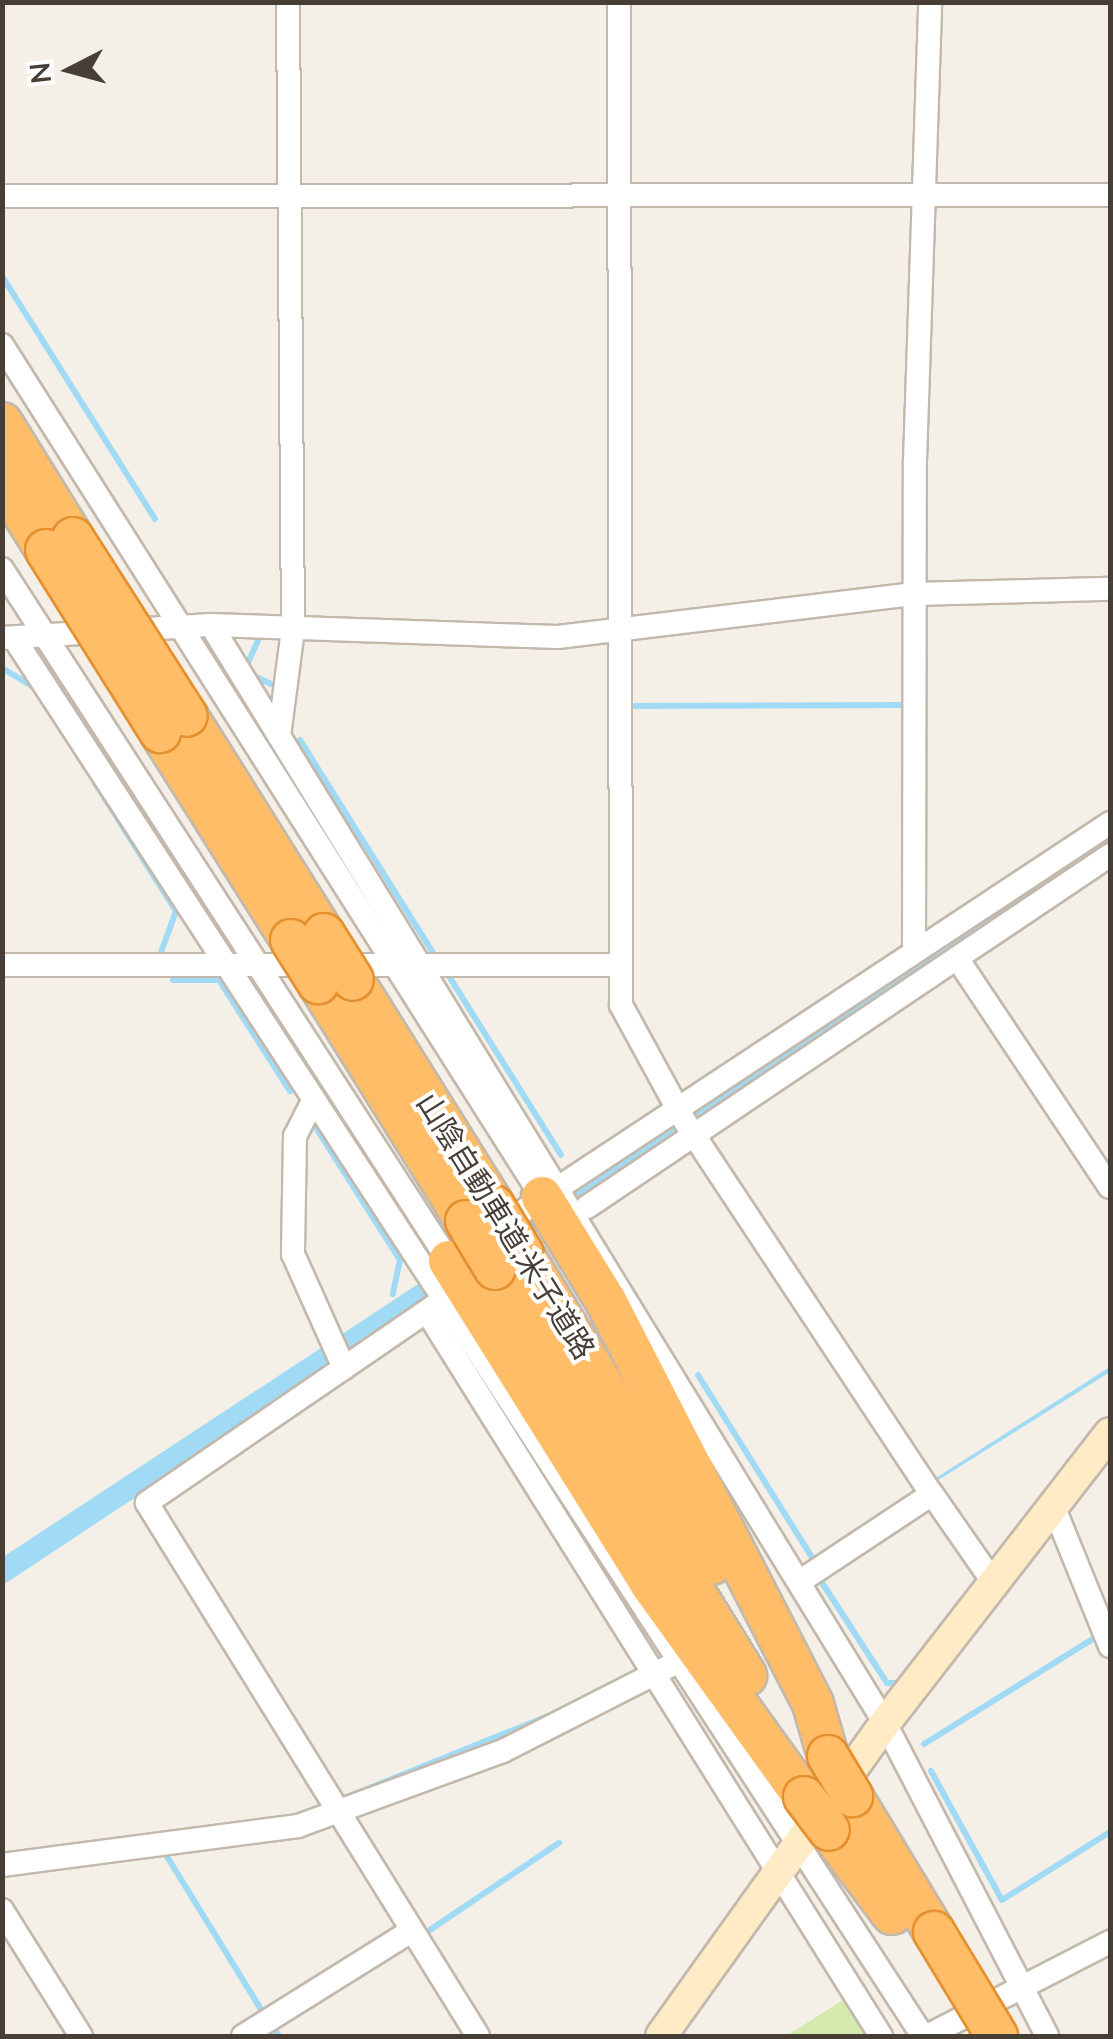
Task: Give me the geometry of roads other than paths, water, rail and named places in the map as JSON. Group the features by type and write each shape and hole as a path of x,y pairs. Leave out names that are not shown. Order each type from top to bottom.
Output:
{"highway":[{"name":"山陰自動車道;米子道路","path":"2,423 59,544 509,1261 811,1825 912,1930 998,2036"},
{"name":"山陰自動車道;米子道路","path":"2,480 59,544"},
{"path":"552,1191 813,1704 811,1825"},
{"path":"437,1288 650,1583 811,1825"},
{"name":"山陰自動車道;米子道路","path":"912,1930 965,2036"}],"street":[{"path":"280,736 292,628 288,2"},
{"path":"619,2 619,964 624,1016 686,1123 996,1586"},
{"path":"914,951 914,594 930,194 930,2"},
{"path":"2,196 1110,195"},
{"path":"2,346 392,961 552,1191 583,1211 885,1723 1047,2036"},
{"path":"2,568 255,964 437,1288 664,1670 811,1825 925,2036 1110,1942"},
{"path":"437,1288 8,638 44,632 211,625 558,637 914,594 1110,589"},
{"path":"211,625 420,961 552,1191"},
{"path":"583,1211 686,1123 914,951 1110,823"},
{"path":"478,2036 332,1807 147,1503 344,1368 552,1191 686,1123 956,958 1110,855"},
{"path":"956,958 1110,1187"},
{"path":"2,965 392,961 619,964"},
{"path":"312,1104 295,1136 292,1254 329,1344 344,1368"},
{"path":"661,2036 885,1723 996,1586 1110,1433"},
{"path":"800,1582 932,1494"},
{"path":"1054,1508 1110,1646"},
{"path":"664,1670 811,1825 882,2036"},
{"path":"2,1865 274,1831 332,1807 502,1751 664,1670"},
{"path":"2,1910 81,2036"},
{"path":"243,2036 411,1931"}],"water":[{"path":"1110,829 1110,852 3,1585 3,1557"},
{"path":"1110,1367 1110,1372 932,1484 931,1481"},
{"path":"617,1685 571,1714 293,1823 3,1858 282,1820"}],"waterway":[{"path":"2,276 155,519"},
{"path":"247,665 262,632"},
{"path":"2,668 35,688"},
{"path":"254,676 278,687"},
{"path":"631,706 907,705"},
{"path":"300,740 433,953"},
{"path":"95,783 176,911 160,955"},
{"path":"445,970 561,1155"},
{"path":"173,980 219,980 290,1091"},
{"path":"316,1128 400,1260 393,1294"},
{"path":"698,1375 815,1562"},
{"path":"819,1578 887,1683 904,1683"},
{"path":"924,1744 1099,1635"},
{"path":"931,1771 1002,1900 1110,1832"},
{"path":"424,1934 559,1843"},
{"path":"163,1850 264,2014"},
{"path":"272,2026 279,2036"}]}
